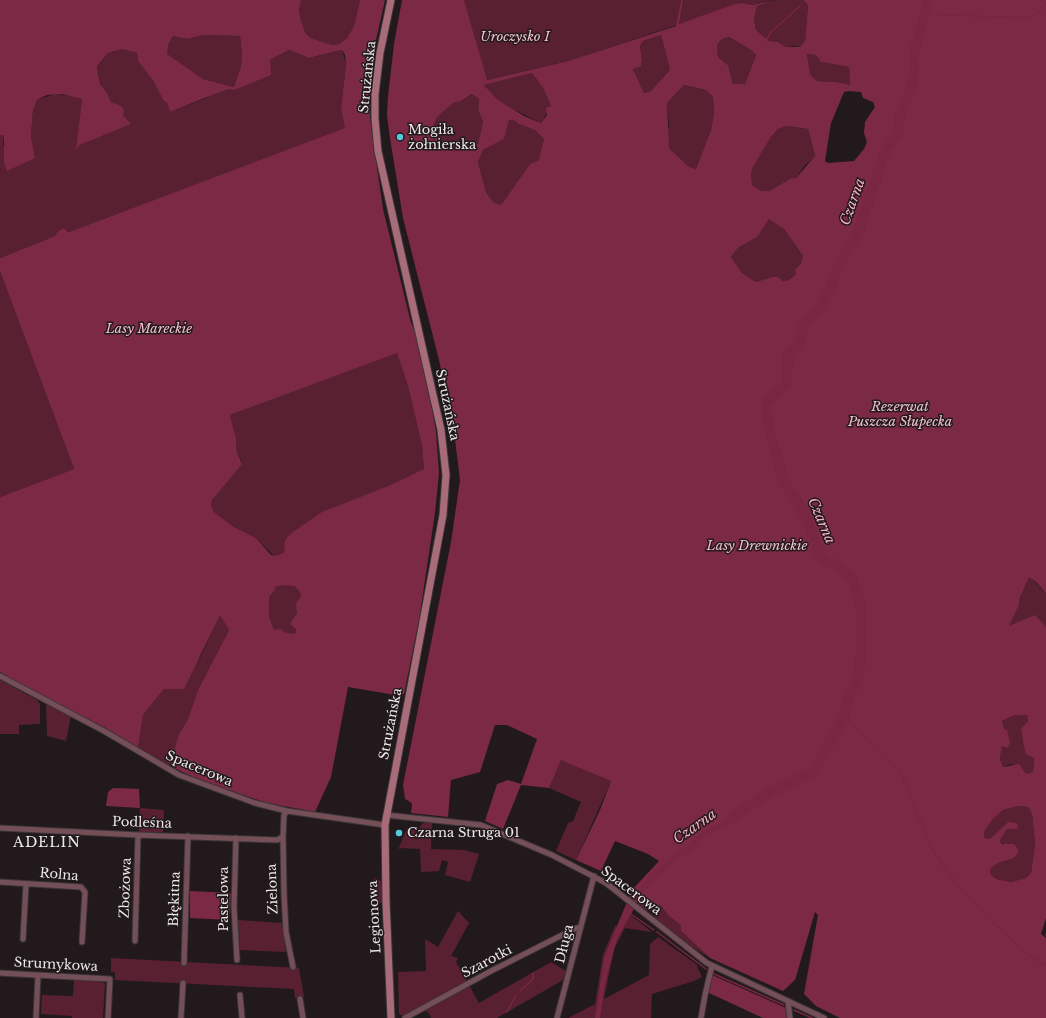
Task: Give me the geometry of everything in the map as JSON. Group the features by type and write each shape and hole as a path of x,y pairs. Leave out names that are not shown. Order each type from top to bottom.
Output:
{"main road":[{"name":"Strużańska","path":"386,815 446,492 445,457 441,430 384,182 376,130 375,94 377,73 391,0"},
{"name":"Legionowa","path":"386,815 386,901 391,1018"}],"street":[{"name":"Spacerowa","path":"0,676 104,731 179,774 255,803 287,811 385,825"},
{"name":"Zielona","path":"287,811 284,815 283,837 286,932 293,967"},
{"name":"Spacerowa","path":"386,815 481,825 525,843 594,876 712,966 824,1018"},
{"name":"Podleśna","path":"0,828 277,840 283,837"},
{"name":"Zbożowa","path":"135,941 138,835"},
{"name":"Błękitna","path":"184,963 188,836"},
{"name":"Pastelowa","path":"236,838 234,907 237,960"},
{"name":"Długa","path":"557,1018 594,876"},
{"name":"Rolna","path":"0,882 79,887 83,889 85,892 82,942"},
{"name":"Rolna","path":"23,939 26,884"},
{"name":"Szarotki","path":"405,1018 491,971 576,928 580,928"},
{"path":"702,1018 704,995 712,966"},
{"name":"Strumykowa","path":"0,973 110,979 108,1018"},
{"path":"36,1018 38,975"},
{"path":"181,1018 183,983"},
{"path":"240,995 242,1018"},
{"path":"300,999 303,1018"},
{"path":"788,1001 790,1018"}],"green space":[{"name":"Lasy Mareckie","path":"0,0 301,0 299,10 305,32 311,38 332,45 339,44 347,38 354,26 360,0 385,0 369,71 370,118 383,209 411,323 420,341 436,432 439,473 435,513 419,620 404,694 395,695 348,687 331,777 315,812 267,803 199,780 170,766 178,736 188,719 198,690 229,630 220,615 184,689 164,689 143,715 138,748 104,727 24,687 0,672 0,497 74,469 0,271 0,258 55,236 58,231 64,228 68,232 77,229 345,128 341,108 346,64 345,55 342,50 309,58 289,50 270,60 271,75 234,90 229,89 170,112 167,103 163,100 154,82 138,61 137,53 122,49 107,54 97,67 100,84 107,93 111,102 121,106 124,110 123,115 131,124 80,145 76,150 82,99 63,94 47,95 37,100 33,110 31,136 35,158 7,171 4,162 4,136 0,135","holes":["203,35 240,36 242,55 241,66 234,87 203,79 167,54 168,45 173,36 187,39","397,353 408,386 422,446 424,469 391,485 322,512 290,534 285,541 284,553 276,556 271,555 256,538 234,527 214,512 211,506 212,500 242,464 236,449 236,438 230,415","283,585 295,586 300,592 301,596 296,604 297,613 290,624 296,629 296,633 285,633 281,629 274,630 269,617 269,597 274,591 275,587"]},
{"path":"301,0 360,0 354,26 347,38 339,44 332,45 311,38 303,29 299,10"},
{"name":"Lasy Drewnickie","path":"402,0 464,0 487,80 568,61 676,26 681,0 683,0 679,24 735,4 743,3 752,5 777,0 757,6 754,19 756,30 769,41 778,42 786,47 800,47 805,41 808,5 803,0 1046,0 1046,593 1029,577 1019,600 1019,605 1009,626 1035,615 1046,627 1046,918 1041,934 1046,938 1046,1018 840,1018 816,1006 804,994 818,915 815,912 795,980 783,991 710,958 681,931 681,925 669,916 661,906 655,904 649,906 629,897 631,891 659,861 648,854 615,841 601,871 576,860 600,810 611,781 561,760 549,788 521,785 503,829 485,821 497,784 508,780 521,784 537,739 507,725 495,725 480,772 451,780 448,817 411,813 412,803 405,799 403,785 451,542 460,480 454,431 439,360 403,218 390,138 387,115 394,44","holes":["661,35 670,70 651,91 644,93 633,69 641,66 642,60 640,46 643,41","729,37 751,50 756,55 745,84 733,84 728,65 719,58 717,53 717,45 722,39","807,54 816,55 821,62 849,67 850,85 837,82 817,81 810,74","532,73 543,88 551,106 546,108 547,115 541,123 524,116 497,99 484,85","684,85 706,90 713,97 714,113 711,130 696,169 688,166 669,148 667,103","844,92 861,92 863,98 873,102 875,107 865,122 864,133 867,142 864,149 854,161 828,163 825,161 831,123","472,94 479,99 478,110 483,122 478,143 474,148 449,147 441,144 434,124 437,117 453,103 461,101","509,120 516,121 517,123 535,130 544,139 539,160 530,164 501,205 493,202 486,192 478,162 483,150 504,139","786,126 808,129 815,156 796,178 790,179 769,191 761,191 752,185 751,173 771,137 778,129","769,219 784,229 803,256 801,263 795,269 796,274 789,280 783,281 778,277 772,277 756,282 742,273 731,257 738,248 757,237","1015,715 1027,715 1028,721 1021,728 1026,754 1034,758 1033,772 1026,774 1019,764 1003,767 1000,759 1002,746 1007,748 1010,743 1007,730 1004,729 1002,721","1018,806 1028,807 1032,814 1035,844 1031,873 1026,878 1011,882 996,879 990,874 991,868 998,863 1014,858 1019,851 1014,844 1002,844 1000,840 1007,829 1017,829 1018,825 1008,822 990,839 984,838 984,832 993,819 1003,810"]},
{"name":"Uroczysko I","path":"464,0 681,0 677,25 568,61 486,80"},
{"path":"683,0 774,0 752,5 743,3 679,24"},
{"path":"777,0 803,0 808,5 805,41 800,47 786,47 778,42 769,41 756,30 754,19 757,6"},
{"path":"203,35 240,36 242,55 241,66 234,87 203,79 166,54 168,45 173,36 187,39"},
{"path":"661,35 670,70 651,91 644,93 633,69 641,65 642,60 640,46 643,41"},
{"path":"729,37 751,50 756,55 745,84 733,84 728,65 719,58 717,53 717,45 722,39"},
{"path":"122,49 137,53 138,61 154,82 163,100 167,103 170,112 229,89 234,90 270,60 289,50 309,58 342,50 346,64 341,108 346,128 77,229 67,232 64,228 58,231 55,236 0,258 0,135 4,136 3,146 35,158 31,136 33,110 37,100 54,94 73,95 82,98 77,149 80,145 131,124 123,115 124,110 111,102 107,93 100,84 97,68 107,54"},
{"path":"807,54 816,55 822,62 849,67 850,86 837,82 817,81 810,74"},
{"path":"532,73 543,88 551,106 541,123 497,99 484,85"},
{"path":"684,85 706,90 713,97 714,113 711,130 696,169 688,166 669,148 667,133 669,126 667,103"},
{"path":"473,94 479,99 478,110 483,122 478,143 474,148 449,147 441,144 434,124 436,117 453,103 461,101"},
{"path":"509,120 516,121 535,130 544,139 541,157 538,161 530,164 501,205 493,202 486,192 478,162 483,150 504,139"},
{"path":"786,126 808,129 815,157 805,165 796,178 769,191 761,191 752,185 751,173 753,167 771,137 778,129"},
{"path":"769,218 784,229 803,256 801,263 795,268 797,273 789,280 783,281 778,277 772,277 756,282 742,273 731,257 738,248 757,237"},
{"path":"0,271 74,469 0,497"},
{"path":"397,352 408,386 422,446 424,469 283,664 266,617 274,556 256,538 234,527 214,512 211,506 212,500 242,462 236,449 236,438 230,415"},
{"path":"1029,576 1046,593 1046,627 1035,616 1008,627 1019,605 1019,600"},
{"path":"220,614 229,630 198,690 188,719 178,736 170,766 138,748 143,715 164,689 200,658"},
{"path":"0,680 37,700 40,704 40,724 19,725 19,734 0,734"},
{"path":"48,705 71,716 66,741 47,736 46,706"},
{"path":"1015,715 1027,715 1028,721 1021,728 1023,743 1034,758 1033,772 1026,774 1022,769 1011,764 1003,767 1000,759 1004,729 1002,721"},
{"path":"561,759 611,781 576,860 556,851 568,823 573,821 581,802 549,788"},
{"path":"113,788 139,789 140,808 106,806 108,792"},
{"path":"1018,806 1028,807 1032,814 1035,844 1031,873 1026,878 1011,882 996,879 990,874 991,868 998,863 1014,858 1000,840 1007,829 1008,822 990,839 984,838 984,832 993,819 1003,810"},
{"path":"140,808 164,810 163,832 139,832"},
{"path":"423,823 432,823 431,849 464,850 479,854 470,882 445,875 448,862 442,860 439,871 421,872 420,849 400,848 398,850 407,828 413,830 414,828 419,828"},
{"path":"374,878 380,880 382,886 382,903 375,902"},
{"path":"190,891 231,893 229,920 190,918"},
{"path":"638,902 649,906 655,904 661,906 669,916 682,925 681,931 710,958 691,946 654,917 656,912 644,910 637,905"},
{"path":"624,910 652,932 625,928 614,949 604,999 649,975 650,944 658,937 696,964 702,977 694,981 652,994 651,1018 568,1018 595,1004 603,955 615,926 617,926"},
{"path":"458,911 469,923 451,956 458,958 456,962 467,981 403,1016 399,1014 398,972 426,971 425,939 438,947"},
{"path":"238,920 282,923 286,952 240,950"},
{"path":"111,958 299,968 304,997 295,998 294,989 115,980 115,972 111,972"},
{"path":"551,962 566,971 563,980 497,1018 431,1018 429,1013 425,1011 469,985 479,1003"},
{"path":"712,975 786,1008 788,1018 763,1018 707,992"},
{"path":"74,979 102,981 105,984 103,1018 72,1018 72,1016 41,1014 42,995 73,996"}],"shaded area":[{"path":"741,811 742,815 734,818 728,825 706,836 697,843 690,853 678,858 645,889 617,939 605,984 600,1018 595,1018 604,958 629,897 635,894 652,873 682,849 690,846 693,840 702,832 718,825"}],"waterway":[{"name":"Czarna","path":"730,819 770,792 814,771 844,716 849,695 859,677 862,630 861,610 858,595 851,576 833,563 822,560 809,524 796,498 784,483 769,427 766,403 787,385 788,354 799,343 804,325 820,307 831,286 837,268 859,230 885,152 898,134 900,115 912,86 914,53 927,4 926,0"},
{"path":"924,14 1026,18 1035,16 1046,4"},
{"path":"766,42 770,33 800,6"},
{"path":"844,716 877,747"},
{"path":"883,753 900,771 933,851 955,882 990,920 1030,956 1046,965"},
{"path":"631,914 654,930"},
{"path":"657,932 706,969"},
{"path":"520,991 533,979 533,973"},
{"path":"714,974 784,1005"},
{"path":"507,1012 516,995"},
{"path":"794,1010 812,1018"}],"place":[{"name":"Mogiła żołnierska","path":"400,137"},
{"name":"Czarna Struga 01","path":"399,833"}],"district":[{"name":"ADELIN","path":"47,843"}],"park label":[{"name":"Rezerwat Puszcza Słupecka","path":"900,414"}]}
